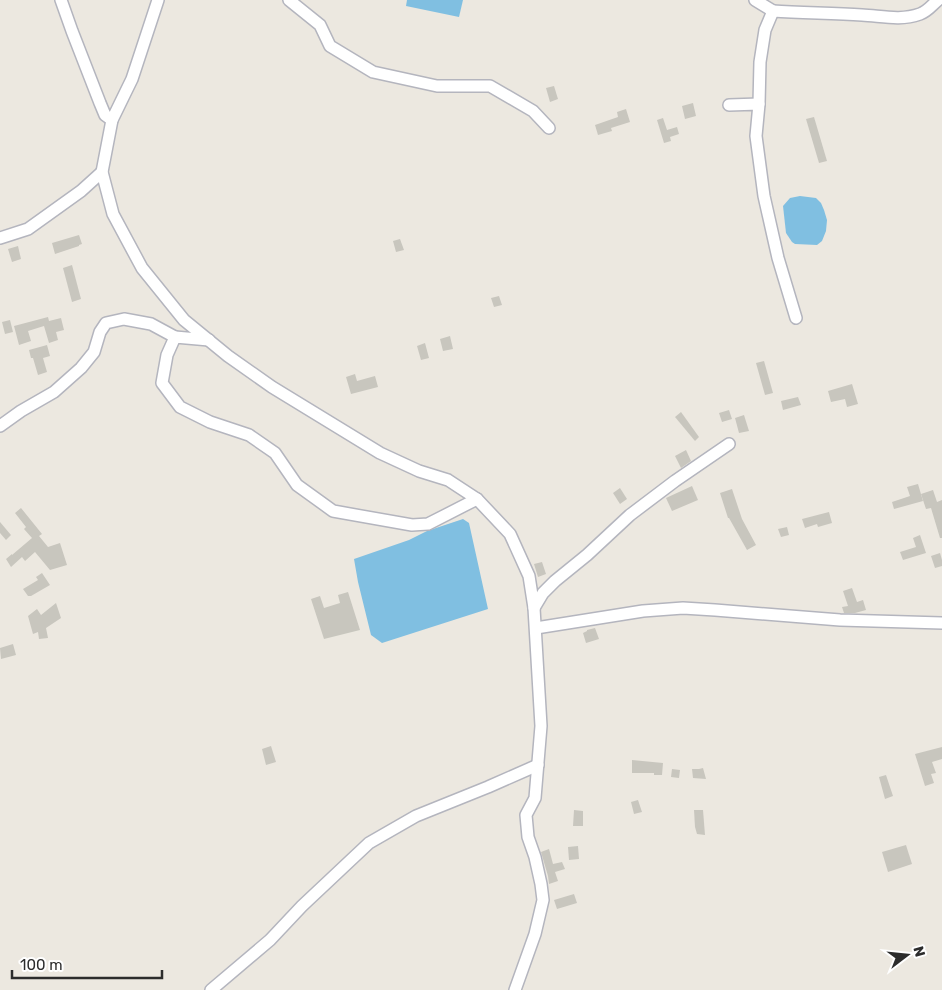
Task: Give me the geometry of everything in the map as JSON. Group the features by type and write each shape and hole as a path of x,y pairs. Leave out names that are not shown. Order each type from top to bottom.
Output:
{"street":[{"path":"61,0 105,115 112,120"},
{"path":"158,0 132,79 112,120 102,172 113,214 142,268 184,320 228,356 272,387 380,453 419,471 448,480 478,499 510,534 529,576 536,628 541,726 535,798 526,815 528,837 537,866 543,900 534,934 515,990"},
{"path":"289,0 320,25 330,46 373,72 437,86 490,86 533,111 549,128"},
{"path":"754,0 773,11 863,15 895,19 921,14 938,0"},
{"path":"773,11 765,30 760,62 756,136 764,196 778,258 796,318"},
{"path":"729,105 759,104"},
{"path":"0,238 28,229 81,191 102,172"},
{"path":"0,426 21,411 54,392 82,368 94,352 100,332 106,323 124,320 151,324 175,337 209,340"},
{"path":"175,337 167,355 162,383 180,407 210,422 249,435 275,453 297,485 333,511 412,525 428,524 478,499"},
{"path":"534,608 543,593 554,581 587,555 630,516 675,481 729,444"},
{"path":"536,628 643,611 683,608 840,620 942,623"},
{"path":"211,990 270,940 302,906 369,843 416,816 538,765"}],"water":[{"path":"407,0 463,0 459,17 406,6"},
{"path":"800,196 816,198 824,210 827,220 826,231 822,241 817,245 795,244 786,233 783,206 790,198"},
{"path":"463,519 469,523 488,609 382,643 371,635 354,559"}],"building":[{"path":"554,86 558,99 550,102 546,88"},
{"path":"693,103 696,116 685,119 682,106"},
{"path":"626,109 630,122 611,128 612,131 598,135 595,125 618,117 617,112"},
{"path":"814,117 827,161 819,163 806,119"},
{"path":"663,118 667,130 677,127 679,134 670,137 671,141 664,143 657,120"},
{"path":"79,235 82,244 55,254 52,243"},
{"path":"400,239 404,250 396,252 393,241"},
{"path":"18,246 21,259 12,262 8,249"},
{"path":"72,265 81,299 72,302 63,268"},
{"path":"499,296 502,305 494,307 491,298"},
{"path":"48,317 49,321 61,318 64,330 56,332 58,340 49,343 44,326 28,331 31,341 19,345 14,326"},
{"path":"10,320 13,332 5,334 2,322"},
{"path":"450,336 453,349 443,351 440,339"},
{"path":"425,343 429,358 421,360 417,346"},
{"path":"47,345 50,356 43,358 47,372 38,375 29,350"},
{"path":"764,361 773,393 765,395 756,363"},
{"path":"355,374 357,381 375,376 378,387 351,394 346,377"},
{"path":"852,384 858,404 847,407 845,399 831,402 828,391"},
{"path":"798,397 801,405 783,410 781,401"},
{"path":"729,410 732,419 722,422 719,413"},
{"path":"681,412 699,437 695,441 675,417"},
{"path":"744,415 749,431 739,433 735,418"},
{"path":"686,450 691,461 681,468 675,456"},
{"path":"918,484 923,501 894,509 892,502 910,496 907,487"},
{"path":"692,486 698,500 672,511 666,498"},
{"path":"620,488 627,499 620,504 613,493"},
{"path":"732,489 742,519 756,545 747,550 728,518 720,493"},
{"path":"933,490 937,502 942,500 942,538 940,538 931,508 926,509 921,494"},
{"path":"21,508 42,534 39,536 48,547 60,543 67,565 50,570 35,552 25,561 22,557 11,567 6,559 32,538 24,529 26,527 15,513"},
{"path":"829,512 832,523 818,527 817,524 805,528 802,519"},
{"path":"0,522 11,535 6,540 0,533"},
{"path":"787,527 789,535 781,537 778,529"},
{"path":"920,535 926,553 903,560 900,552 916,547 913,538"},
{"path":"940,553 942,566 935,568 931,556"},
{"path":"542,562 546,574 538,577 534,564"},
{"path":"42,573 50,585 28,596 23,589 38,580 36,577"},
{"path":"852,588 857,602 863,600 866,610 844,613 842,607 848,606 843,591"},
{"path":"348,592 360,630 324,639 311,599 320,596 324,608 340,603 338,595"},
{"path":"56,603 61,618 46,628 48,638 39,639 38,632 33,634 28,616 37,609 41,615"},
{"path":"595,628 599,639 586,643 583,633"},
{"path":"13,644 16,655 1,659 0,648"},
{"path":"271,746 276,762 266,765 262,749"},
{"path":"942,747 942,759 932,762 936,773 931,774 934,783 925,786 915,754"},
{"path":"632,760 663,763 662,775 632,773"},
{"path":"703,768 706,779 693,778 692,769"},
{"path":"672,769 680,770 679,778 671,777"},
{"path":"886,775 893,796 885,799 879,777"},
{"path":"638,800 642,812 634,814 631,802"},
{"path":"574,810 583,811 583,826 573,826"},
{"path":"694,810 703,810 705,835 697,834"},
{"path":"906,845 912,864 888,872 882,852"},
{"path":"578,846 579,859 569,860 568,847"},
{"path":"549,849 553,864 562,862 565,869 555,872 558,881 549,884 541,852"},
{"path":"574,894 577,903 557,909 554,900"}]}
